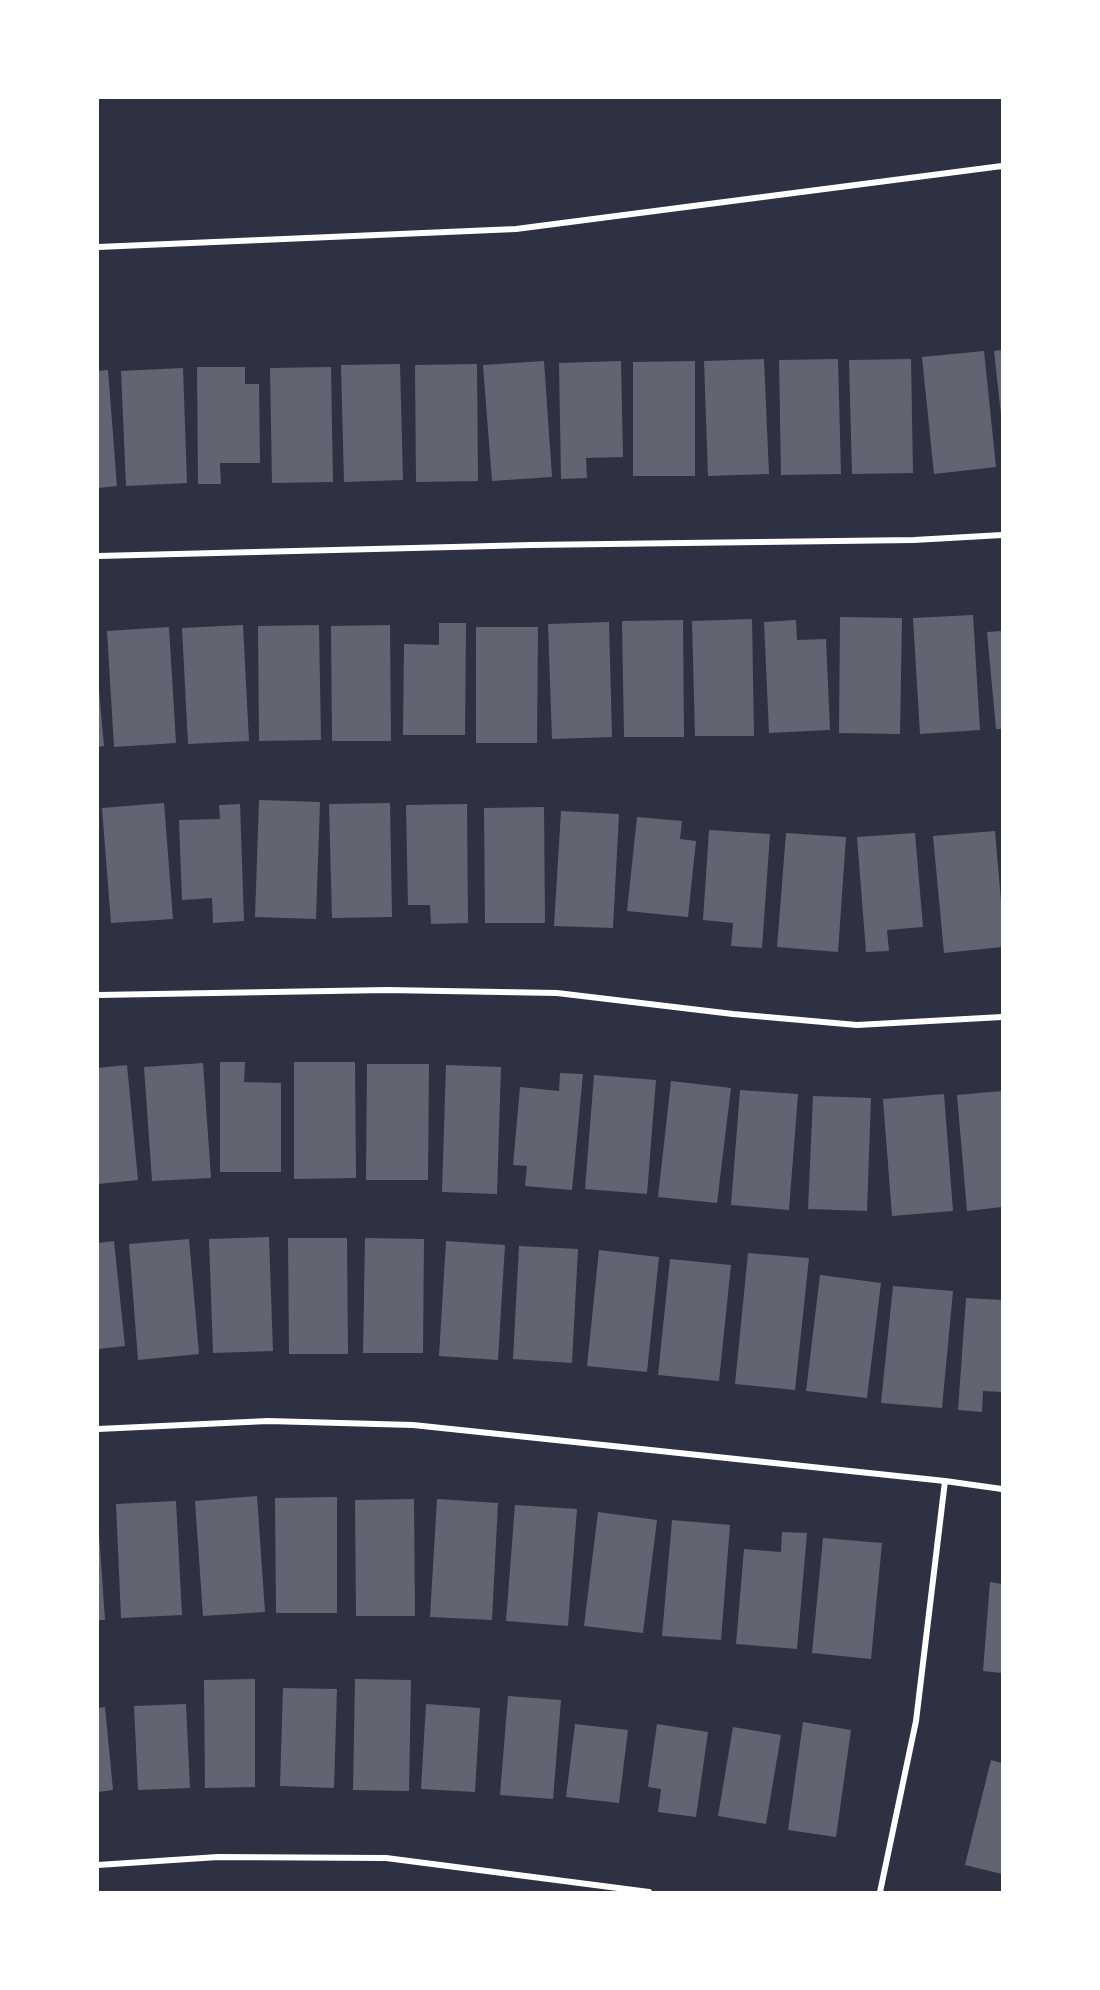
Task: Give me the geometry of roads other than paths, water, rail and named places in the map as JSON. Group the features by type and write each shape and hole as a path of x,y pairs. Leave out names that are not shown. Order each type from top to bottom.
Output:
{"street":[{"path":"98,247 516,229 1002,166"},
{"path":"98,556 531,545 914,540 1002,535"},
{"path":"98,995 387,990 557,993 733,1014 857,1025 1002,1017"},
{"path":"98,1429 268,1421 413,1425 1002,1489"},
{"path":"880,1893 916,1721 945,1481"},
{"path":"98,1865 218,1857 386,1858 649,1893"}]}
